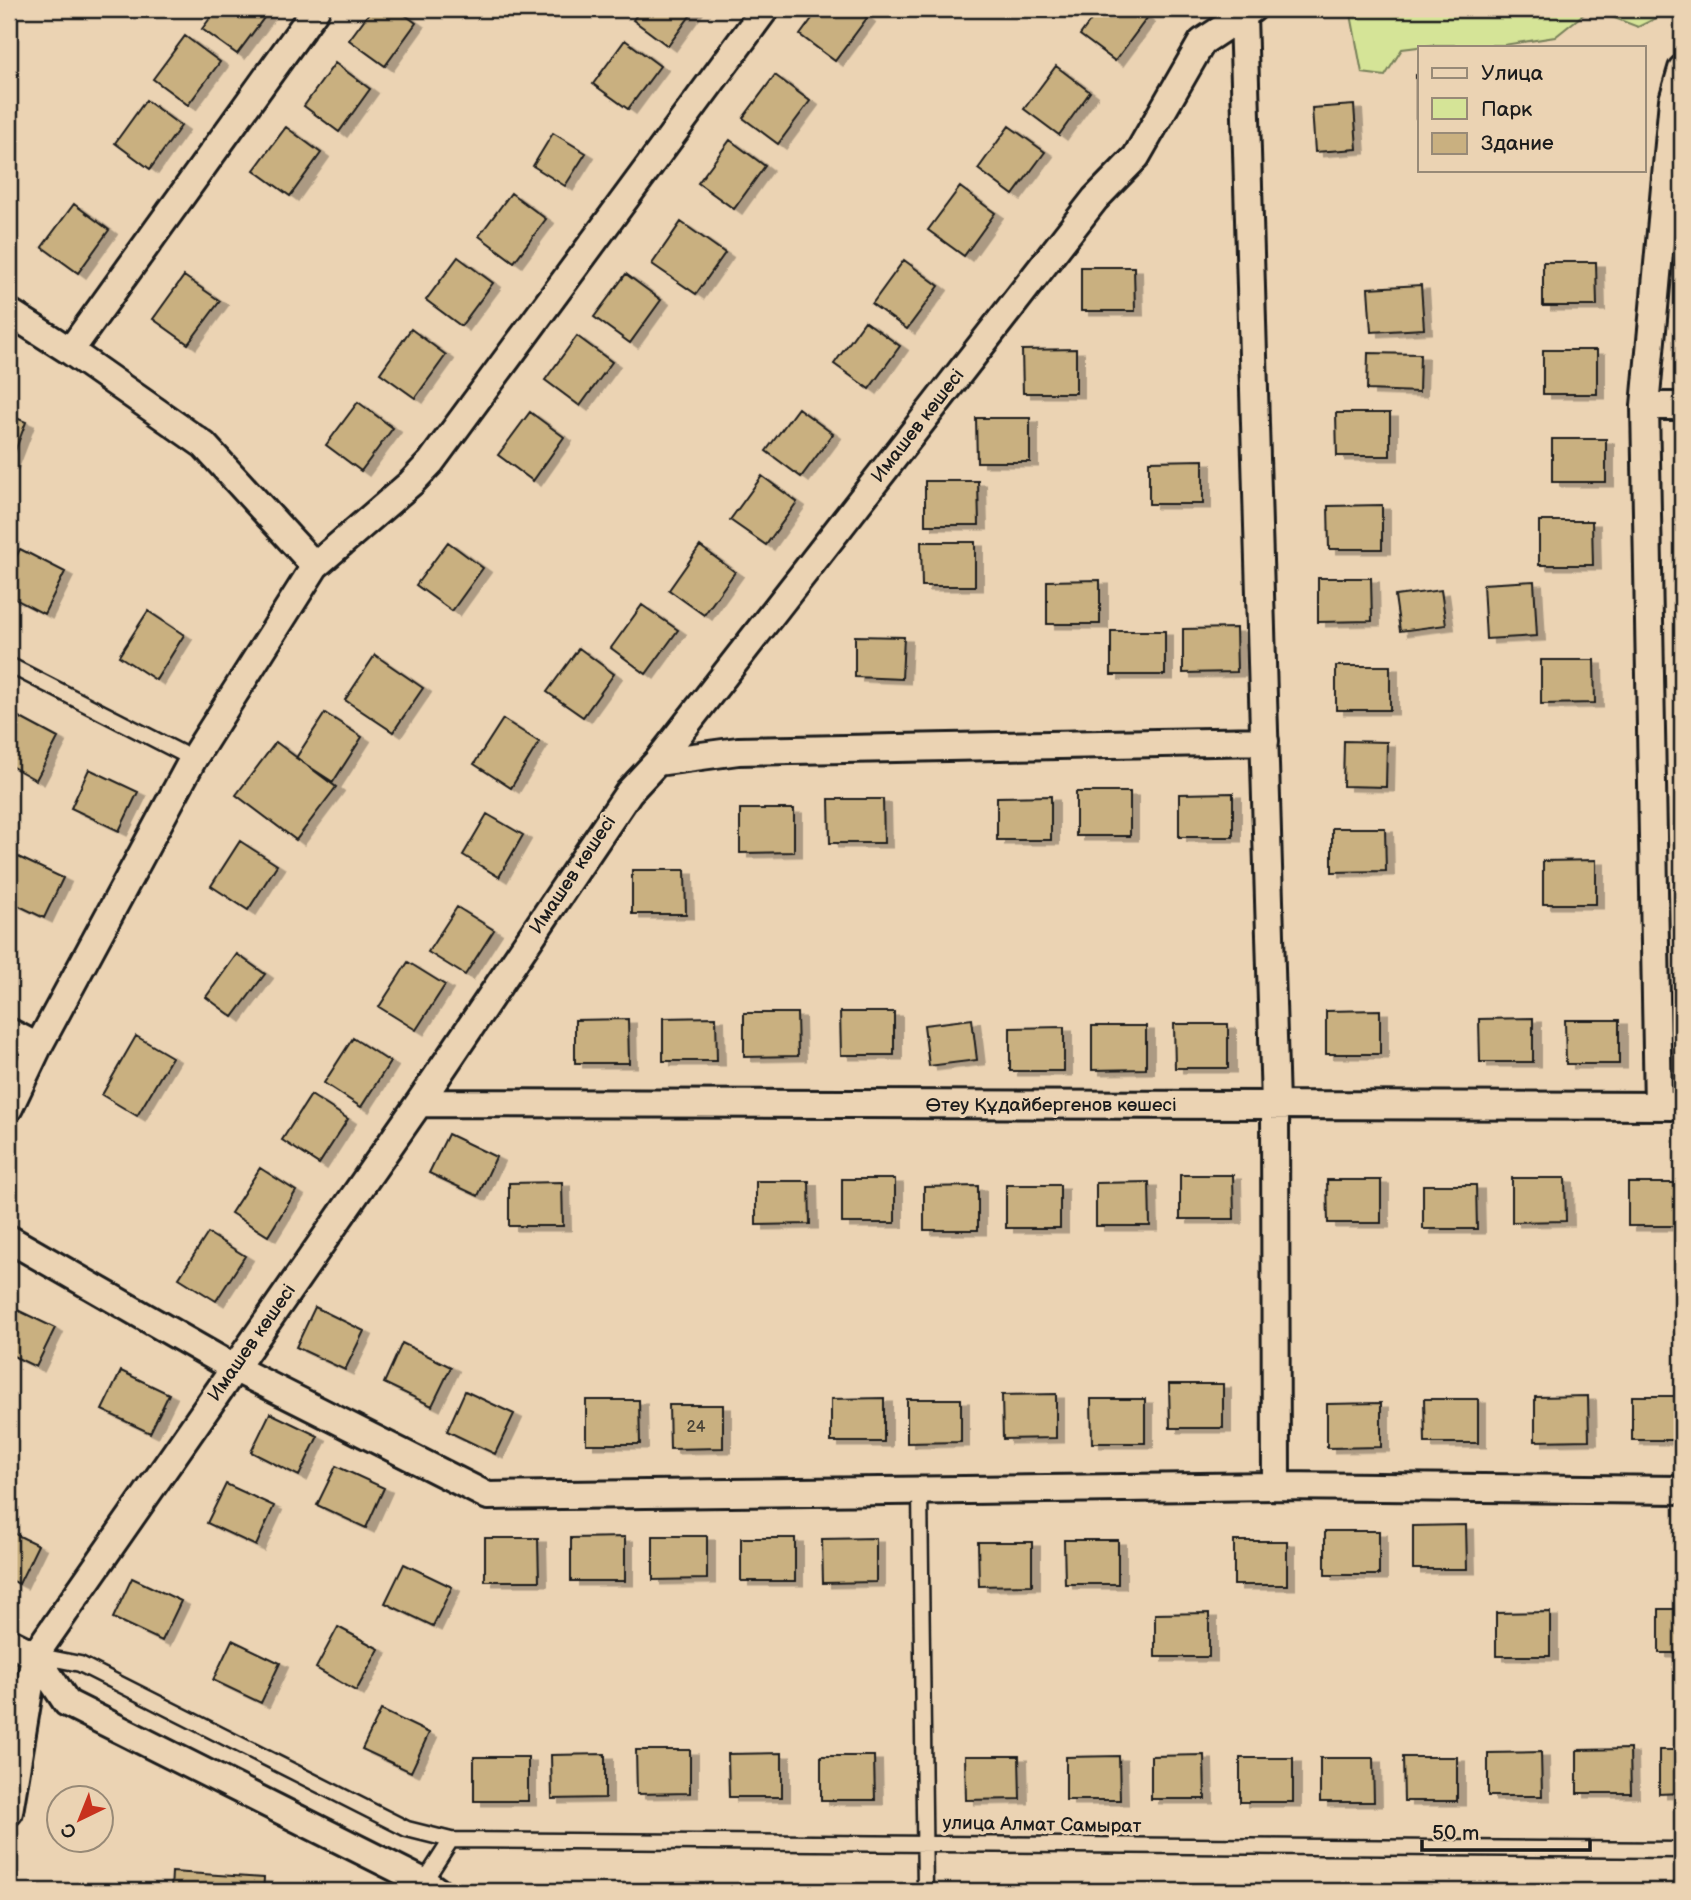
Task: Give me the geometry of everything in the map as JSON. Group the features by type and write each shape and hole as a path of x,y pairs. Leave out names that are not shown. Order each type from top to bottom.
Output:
{"street":[{"path":"71,351 316,9"},
{"path":"9,1108 38,1047 193,759 315,566 431,462 765,9"},
{"path":"1248,12 1275,1105 1276,1486"},
{"name":"Имашев көшесі","path":"9,1812 35,1655 419,1103 629,792 657,762 1095,199 1136,157 1202,42 1248,12"},
{"path":"1670,1106 1645,406 1673,100 1682,69"},
{"path":"9,312 71,351 204,445 315,566"},
{"path":"1645,406 1682,405"},
{"path":"657,762 738,751 1265,741"},
{"path":"9,1032 38,1047"},
{"name":"Өтеу Құдайбергенов көшесі","path":"419,1103 1670,1106"},
{"path":"9,1239 234,1368 488,1496 1276,1486 1682,1490"},
{"path":"9,1642 35,1655 67,1703 430,1887"}],"lane":[{"path":"9,665 193,759"},
{"path":"920,1491 925,1891"},
{"name":"улица Алмат Самырат","path":"35,1655 80,1664 407,1829 451,1840 1682,1850"},
{"path":"430,1887 451,1840"}],"green space":[{"path":"1350,9 1590,9 1555,37 1504,45 1418,46 1402,49 1385,76 1362,73"},
{"path":"1591,9 1675,9 1638,27"}],"building":[{"path":"217,9 269,11 237,54 202,29"},
{"path":"372,9 397,9 416,23 385,66 349,40"},
{"path":"641,9 695,9 668,46 633,20"},
{"path":"819,9 855,9 867,18 835,61 800,35"},
{"path":"1099,9 1134,9 1147,18 1115,61 1080,35"},
{"path":"185,36 220,62 188,105 153,79"},
{"path":"625,40 660,66 628,109 593,84"},
{"path":"335,63 370,89 339,132 304,106"},
{"path":"1056,66 1090,92 1059,135 1024,109"},
{"path":"775,75 810,101 778,144 743,118"},
{"path":"1416,75 1418,75 1418,118"},
{"path":"146,100 181,126 150,169 115,143"},
{"path":"1354,105 1357,149 1315,152 1312,108"},
{"path":"1009,126 1045,152 1013,195 978,169"},
{"path":"286,127 321,153 290,196 254,170"},
{"path":"553,133 586,153 565,186 533,166"},
{"path":"730,140 765,166 734,209 698,183"},
{"path":"960,187 995,213 964,256 928,230"},
{"path":"511,193 546,219 514,262 479,236"},
{"path":"74,204 109,230 78,273 42,247"},
{"path":"681,222 725,253 696,294 652,264"},
{"path":"458,257 493,283 461,326 426,300"},
{"path":"904,260 939,286 907,329 872,304"},
{"path":"1543,262 1596,262 1597,306 1543,306"},
{"path":"1081,267 1134,267 1135,311 1081,311"},
{"path":"626,274 661,300 630,343 594,317"},
{"path":"184,276 220,301 188,344 153,319"},
{"path":"1421,285 1424,329 1371,332 1368,288"},
{"path":"865,321 900,346 869,389 834,364"},
{"path":"411,329 446,355 415,398 380,373"},
{"path":"577,336 612,362 580,406 545,380"},
{"path":"1076,349 1076,393 1023,393 1022,350"},
{"path":"1543,350 1597,350 1597,394 1543,394"},
{"path":"1368,353 1420,354 1419,392 1367,390"},
{"path":"358,402 393,428 361,471 326,445"},
{"path":"798,408 833,434 801,477 766,451"},
{"path":"530,412 564,437 533,481 498,455"},
{"path":"1336,413 1390,413 1390,456 1337,456"},
{"path":"9,415 26,422 10,464 9,464"},
{"path":"976,418 1030,418 1030,462 977,462"},
{"path":"1552,439 1606,439 1606,482 1552,482"},
{"path":"1203,460 1203,504 1149,504 1149,461"},
{"path":"762,476 797,502 766,545 730,520"},
{"path":"925,481 978,481 979,525 925,525"},
{"path":"1382,505 1382,549 1329,549 1328,506"},
{"path":"1539,521 1592,521 1593,565 1539,565"},
{"path":"448,542 483,568 452,611 416,585"},
{"path":"921,542 975,542 975,586 922,586"},
{"path":"700,546 735,572 704,615 669,590"},
{"path":"20,549 65,572 44,614 9,596 9,571"},
{"path":"1318,578 1371,578 1372,621 1318,622"},
{"path":"1100,580 1100,624 1047,624 1047,581"},
{"path":"1534,581 1537,636 1486,639 1483,584"},
{"path":"1441,590 1446,625 1400,631 1395,596"},
{"path":"642,605 678,630 646,674 611,648"},
{"path":"148,611 184,635 156,680 119,656"},
{"path":"1236,628 1237,672 1183,673 1183,629"},
{"path":"1111,631 1165,631 1165,675 1111,675"},
{"path":"855,636 904,637 902,679 855,677"},
{"path":"579,648 614,674 583,717 547,692"},
{"path":"375,655 423,688 393,732 345,700"},
{"path":"1541,660 1594,660 1595,703 1541,704"},
{"path":"1336,666 1390,666 1390,710 1336,710"},
{"path":"325,713 362,737 333,782 296,758"},
{"path":"15,715 58,738 36,780 9,765 9,727"},
{"path":"503,719 539,742 511,788 474,764"},
{"path":"1344,741 1387,742 1386,787 1343,786"},
{"path":"276,742 336,787 296,840 236,795"},
{"path":"89,769 138,792 119,831 71,808"},
{"path":"1076,792 1130,792 1130,836 1076,836"},
{"path":"1233,793 1233,837 1179,837 1179,794"},
{"path":"1051,796 1051,840 997,840 997,797"},
{"path":"829,799 883,799 884,843 830,843"},
{"path":"740,809 794,809 794,852 740,853"},
{"path":"487,814 523,835 499,877 463,855"},
{"path":"1332,828 1385,828 1386,871 1332,872"},
{"path":"240,841 277,865 248,910 211,886"},
{"path":"14,855 63,878 44,918 9,901 9,867"},
{"path":"1596,860 1596,904 1543,904 1543,861"},
{"path":"632,870 685,870 686,914 632,914"},
{"path":"457,907 494,930 465,975 428,952"},
{"path":"237,954 265,974 233,1017 206,997"},
{"path":"408,962 445,985 416,1030 379,1007"},
{"path":"1380,1010 1380,1054 1326,1054 1326,1011"},
{"path":"840,1012 894,1012 894,1055 841,1055"},
{"path":"744,1013 797,1013 798,1056 744,1057"},
{"path":"716,1017 717,1061 663,1061 663,1018"},
{"path":"1533,1018 1533,1062 1480,1062 1479,1019"},
{"path":"628,1019 629,1063 575,1063 575,1020"},
{"path":"972,1019 977,1060 929,1066 924,1025"},
{"path":"1565,1020 1619,1020 1619,1064 1566,1064"},
{"path":"1174,1024 1228,1024 1228,1068 1175,1068"},
{"path":"1092,1026 1146,1026 1146,1069 1092,1070"},
{"path":"1064,1027 1064,1071 1010,1071 1010,1028"},
{"path":"136,1036 172,1057 137,1116 102,1095"},
{"path":"353,1038 390,1062 361,1107 324,1083"},
{"path":"311,1095 348,1119 319,1164 282,1140"},
{"path":"448,1134 496,1157 478,1196 429,1173"},
{"path":"260,1168 296,1191 268,1236 231,1213"},
{"path":"1180,1175 1233,1175 1234,1219 1180,1219"},
{"path":"1512,1178 1565,1178 1566,1221 1512,1222"},
{"path":"842,1179 895,1179 895,1223 842,1223"},
{"path":"1327,1180 1381,1180 1381,1223 1328,1223"},
{"path":"756,1181 809,1181 810,1224 756,1225"},
{"path":"562,1182 563,1226 509,1226 509,1183"},
{"path":"1149,1182 1150,1226 1096,1226 1096,1183"},
{"path":"1628,1183 1682,1183 1682,1226 1628,1226"},
{"path":"1006,1185 1060,1185 1060,1228 1006,1228"},
{"path":"1423,1185 1476,1185 1477,1229 1423,1229"},
{"path":"978,1186 978,1230 924,1230 924,1187"},
{"path":"208,1233 245,1256 216,1301 179,1278"},
{"path":"9,1306 55,1328 36,1367 9,1354"},
{"path":"315,1307 364,1331 345,1370 296,1347"},
{"path":"402,1343 451,1367 432,1406 384,1383"},
{"path":"121,1371 169,1394 150,1433 102,1410"},
{"path":"1169,1384 1223,1384 1223,1428 1170,1428"},
{"path":"465,1391 514,1414 495,1454 447,1431"},
{"path":"1056,1394 1056,1438 1003,1439 1002,1395"},
{"path":"1588,1396 1589,1440 1535,1441 1535,1397"},
{"path":"1632,1396 1682,1396 1682,1440 1632,1440"},
{"path":"884,1398 884,1442 831,1442 831,1399"},
{"path":"907,1399 961,1399 961,1442 907,1443"},
{"path":"1091,1399 1145,1399 1145,1443 1092,1443"},
{"path":"1424,1399 1478,1399 1478,1443 1425,1443"},
{"path":"586,1400 639,1400 640,1444 586,1444"},
{"path":"1381,1403 1381,1447 1327,1448 1327,1404"},
{"path":"669,1405 723,1405 723,1448 670,1449"},
{"path":"270,1413 318,1436 299,1476 251,1452"},
{"path":"336,1466 384,1488 366,1528 317,1505"},
{"path":"226,1484 274,1506 256,1546 207,1523"},
{"path":"1466,1525 1467,1569 1413,1569 1413,1526"},
{"path":"9,1531 38,1545 19,1584 9,1579"},
{"path":"1325,1531 1379,1531 1379,1575 1325,1575"},
{"path":"653,1536 707,1536 707,1579 653,1580"},
{"path":"625,1537 625,1581 571,1581 571,1538"},
{"path":"485,1538 538,1538 539,1581 485,1581"},
{"path":"741,1538 795,1538 795,1581 741,1581"},
{"path":"876,1538 876,1582 823,1583 822,1539"},
{"path":"1064,1540 1118,1540 1118,1584 1065,1584"},
{"path":"1234,1541 1287,1541 1287,1585 1234,1585"},
{"path":"978,1542 1032,1542 1032,1585 979,1586"},
{"path":"404,1564 452,1587 433,1626 385,1603"},
{"path":"132,1578 181,1601 162,1641 113,1618"},
{"path":"1659,1609 1682,1609 1682,1653 1659,1653"},
{"path":"1550,1612 1550,1656 1496,1656 1496,1613"},
{"path":"1209,1613 1209,1657 1155,1657 1155,1614"},
{"path":"338,1627 379,1649 356,1691 316,1668"},
{"path":"232,1640 280,1663 261,1703 213,1680"},
{"path":"381,1710 429,1733 411,1772 362,1749"},
{"path":"1630,1749 1631,1793 1577,1793 1577,1750"},
{"path":"636,1750 690,1750 690,1793 637,1794"},
{"path":"1659,1750 1682,1750 1682,1793 1659,1794"},
{"path":"1541,1752 1542,1796 1488,1796 1488,1753"},
{"path":"782,1753 782,1797 729,1797 728,1754"},
{"path":"605,1754 605,1798 552,1799 551,1755"},
{"path":"1204,1755 1205,1799 1151,1799 1151,1756"},
{"path":"821,1756 874,1756 875,1800 821,1800"},
{"path":"965,1756 1019,1756 1020,1799 966,1800"},
{"path":"1119,1756 1120,1800 1066,1800 1066,1757"},
{"path":"474,1757 528,1757 528,1801 474,1801"},
{"path":"1403,1757 1457,1757 1457,1801 1404,1801"},
{"path":"1240,1758 1293,1758 1293,1802 1240,1802"},
{"path":"1320,1758 1373,1758 1374,1802 1320,1802"},
{"path":"172,1872 264,1878 263,1891 171,1891"}]}
